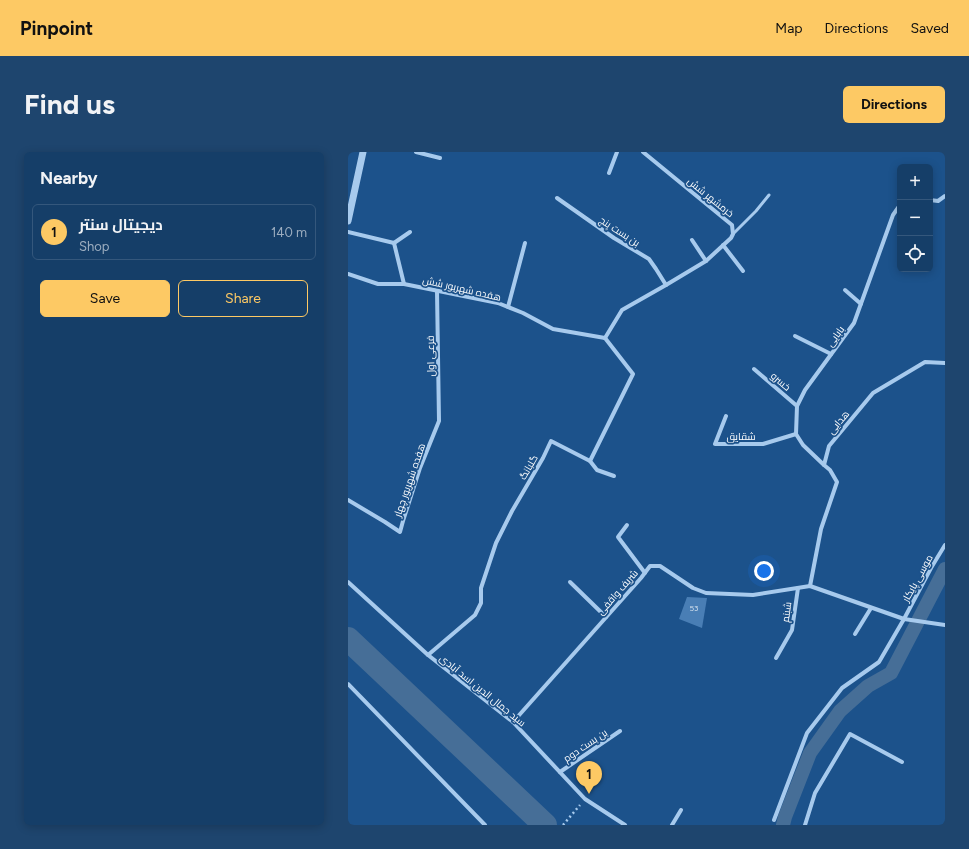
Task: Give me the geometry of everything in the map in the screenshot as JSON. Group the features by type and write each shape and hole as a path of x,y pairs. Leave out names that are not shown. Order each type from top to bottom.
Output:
{"street":[{"path":"348,221 362,152"},
{"path":"416,152 440,158"},
{"path":"609,172 617,152"},
{"name":"خرمشهر شش","path":"643,152 732,225 733,234 731,238 706,262 666,285"},
{"path":"933,200 938,201 945,196"},
{"name":"بن بست پنج","path":"557,198 614,238 649,259 666,285"},
{"name":"بابایی","path":"796,434 797,406 805,390 854,323 893,215 897,209"},
{"path":"348,232 394,243 410,232"},
{"path":"692,240 706,262"},
{"path":"394,243 404,284"},
{"path":"508,307 525,243"},
{"path":"723,245 743,271"},
{"name":"هفده شهریور شش","path":"348,274 378,284 404,284 498,303 523,313 553,329 605,338"},
{"path":"614,476 597,470 590,461 633,374 605,338 622,310 666,285"},
{"path":"845,290 861,304"},
{"name":"فرعی اول","path":"437,291 439,421"},
{"path":"795,336 831,354"},
{"name":"هدایی","path":"824,465 829,446 873,393 925,362 945,363"},
{"name":"خسرو","path":"754,369 797,406"},
{"name":"شقایق","path":"726,416 715,444 763,444 796,434"},
{"name":"هفده شهریور چهار","path":"348,500 400,532 420,468 439,421"},
{"path":"796,434 803,444 830,470 837,482 821,529 810,586"},
{"name":"گلبانگ","path":"428,655 475,614 481,603 481,588 496,543 551,441 590,461"},
{"path":"628,525 618,537 644,573"},
{"name":"موسی پایکار","path":"774,820 807,733 842,688 879,662 945,545"},
{"name":"شریف واقفی","path":"513,722 650,566 660,566 693,588 706,593 753,595 810,586 904,620 943,625"},
{"name":"سید جمال الدین اسد آبادی","path":"348,582 428,655 513,722 585,799 625,825"},
{"path":"570,582 606,617"},
{"name":"شبنم","path":"776,658 792,630 798,588"},
{"path":"855,634 871,608"},
{"path":"348,684 485,825"},
{"name":"بن بست دوم","path":"560,772 620,731"},
{"path":"805,825 815,793 850,734 902,762"},
{"path":"672,825 681,810"}],"lane":[{"path":"733,234 756,211 769,195"}],"path":[{"path":"563,825 585,799"}],"building":[{"path":"687,597 707,598 702,628 679,619"}],"waterway":[{"path":"783,825 810,753 840,711 868,686 891,673 945,569"},
{"path":"348,639 545,825"}],"place":[{"name":"دیجیتال سنتر","path":"589,794"}]}
